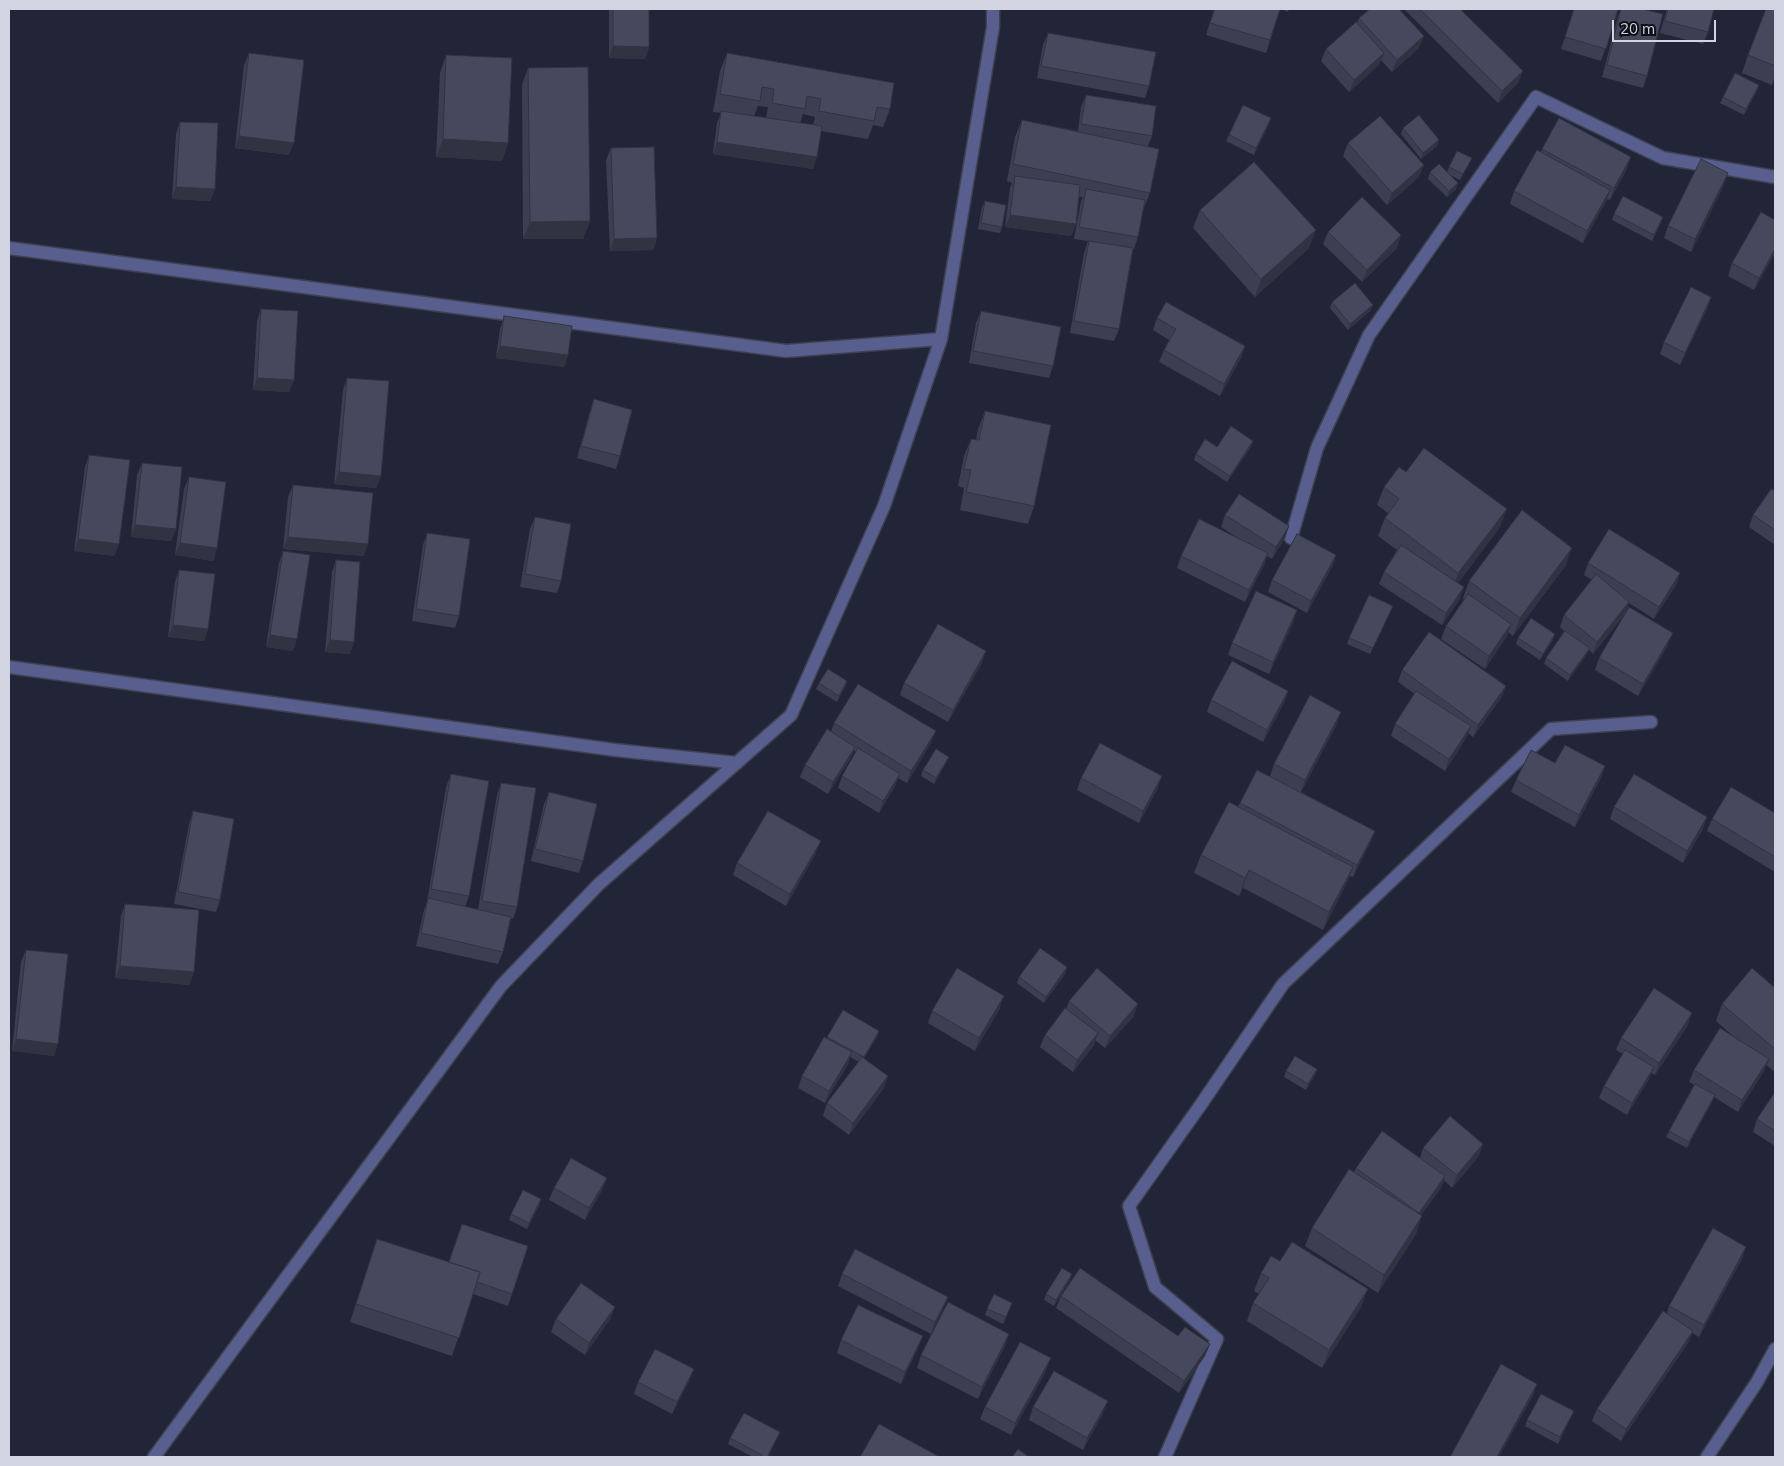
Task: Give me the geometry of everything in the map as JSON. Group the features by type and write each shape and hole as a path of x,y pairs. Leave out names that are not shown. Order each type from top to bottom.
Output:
{"street":[{"path":"154,1457 501,986 599,884 791,715 884,506 941,339 992,27 993,9"},
{"path":"1292,538 1317,448 1369,335 1536,97 1663,158 1775,177"},
{"path":"9,248 786,351 941,339"},
{"path":"9,667 615,750 737,763"},
{"path":"1165,1457 1217,1339 1155,1287 1129,1206 1283,984 1551,729 1651,722"},
{"path":"1707,1457 1757,1382 1775,1349"}],"building":[{"path":"613,9 649,9 649,47 613,46"},
{"path":"1215,9 1280,9 1270,40 1210,23"},
{"path":"1370,9 1399,9 1424,36 1397,60 1359,18"},
{"path":"1420,9 1460,9 1523,71 1502,91"},
{"path":"1574,9 1618,9 1606,49 1565,37"},
{"path":"1621,9 1642,9 1663,14 1647,76 1607,65"},
{"path":"1668,9 1714,9 1708,32 1665,21"},
{"path":"1766,9 1775,9 1775,66 1748,55"},
{"path":"1356,22 1384,53 1354,80 1326,49"},
{"path":"1048,33 1156,52 1149,86 1041,66"},
{"path":"249,53 304,60 294,143 239,136"},
{"path":"727,53 894,83 890,109 877,107 874,121 819,111 821,99 807,96 805,109 772,103 774,89 762,87 760,101 720,94"},
{"path":"446,55 512,58 508,143 443,139"},
{"path":"588,67 590,221 530,222 528,68"},
{"path":"1735,73 1759,85 1746,109 1723,97"},
{"path":"1086,95 1156,106 1152,136 1081,124"},
{"path":"1243,105 1271,118 1256,148 1229,135"},
{"path":"721,111 822,126 817,157 717,142"},
{"path":"1419,115 1439,140 1423,153 1403,128"},
{"path":"1380,116 1424,165 1392,193 1348,143"},
{"path":"1559,118 1631,157 1614,188 1542,149"},
{"path":"1022,120 1159,149 1150,193 1013,164"},
{"path":"180,122 218,123 215,189 176,187"},
{"path":"654,147 657,238 614,239 611,148"},
{"path":"1537,150 1610,190 1587,231 1514,191"},
{"path":"1457,151 1472,158 1463,174 1449,167"},
{"path":"1701,159 1728,173 1695,239 1668,226"},
{"path":"1254,162 1316,230 1261,279 1200,210"},
{"path":"1439,164 1458,183 1449,191 1430,172"},
{"path":"1015,176 1080,185 1076,224 1010,215"},
{"path":"1086,189 1145,200 1138,237 1079,227"},
{"path":"1623,196 1663,217 1654,235 1614,214"},
{"path":"1362,197 1401,235 1367,270 1328,232"},
{"path":"985,201 1006,205 1002,227 981,223"},
{"path":"1761,212 1775,220 1775,249 1759,278 1732,263"},
{"path":"1089,241 1133,248 1119,329 1074,321"},
{"path":"1355,283 1373,305 1350,324 1332,302"},
{"path":"1691,287 1711,297 1685,353 1664,342"},
{"path":"1166,302 1245,346 1224,384 1164,350 1176,329 1157,318"},
{"path":"261,309 298,311 294,380 257,378"},
{"path":"981,311 1061,327 1053,366 973,351"},
{"path":"504,316 572,326 568,355 500,346"},
{"path":"347,378 389,381 381,476 339,472"},
{"path":"594,399 632,410 620,456 581,446"},
{"path":"985,411 1051,425 1034,506 966,492 971,470 964,469 971,439 979,440"},
{"path":"1231,426 1253,441 1230,476 1196,454 1205,439 1217,447"},
{"path":"1424,448 1507,509 1458,573 1385,518 1399,499 1384,487 1399,467 1406,472"},
{"path":"89,455 130,460 119,544 78,539"},
{"path":"142,463 182,467 176,529 135,525"},
{"path":"189,477 226,482 217,548 180,543"},
{"path":"293,485 373,493 368,544 288,537"},
{"path":"1771,489 1775,491 1775,530 1753,515"},
{"path":"1239,494 1289,526 1276,547 1225,515"},
{"path":"1522,510 1572,548 1520,618 1469,581"},
{"path":"535,517 571,524 561,581 525,574"},
{"path":"1199,519 1268,553 1249,590 1181,556"},
{"path":"1609,529 1680,573 1659,607 1588,563"},
{"path":"427,533 470,539 459,616 416,609"},
{"path":"1297,534 1336,555 1311,601 1272,580"},
{"path":"1401,545 1464,587 1446,613 1384,572"},
{"path":"283,551 310,555 297,639 270,635"},
{"path":"336,560 360,562 354,642 330,640"},
{"path":"179,570 215,574 208,629 173,625"},
{"path":"1596,574 1629,602 1597,642 1564,615"},
{"path":"1256,591 1297,610 1273,662 1232,643"},
{"path":"1468,594 1511,624 1489,656 1446,626"},
{"path":"1369,595 1393,606 1373,648 1349,638"},
{"path":"1629,607 1673,633 1643,684 1599,658"},
{"path":"1531,618 1555,634 1543,654 1518,638"},
{"path":"938,624 986,651 953,710 904,683"},
{"path":"1565,631 1590,648 1570,675 1546,658"},
{"path":"1429,632 1506,686 1478,725 1402,670"},
{"path":"1232,661 1288,691 1267,730 1211,700"},
{"path":"828,669 847,681 839,696 819,683"},
{"path":"858,684 936,731 911,771 834,723"},
{"path":"1416,691 1471,726 1449,759 1395,724"},
{"path":"1310,695 1341,712 1305,780 1274,764"},
{"path":"827,729 855,747 833,782 805,765"},
{"path":"1100,743 1162,776 1143,811 1081,778"},
{"path":"1565,745 1605,766 1579,815 1516,780 1531,750 1555,763"},
{"path":"858,748 900,774 883,801 842,776"},
{"path":"936,749 949,757 936,778 923,770"},
{"path":"1257,770 1375,831 1357,865 1240,803"},
{"path":"451,774 489,781 469,896 431,889"},
{"path":"1634,774 1707,817 1687,851 1614,807"},
{"path":"501,783 536,788 517,907 482,901"},
{"path":"1731,787 1775,813 1775,857 1712,819"},
{"path":"549,792 597,804 583,861 535,849"},
{"path":"1229,802 1353,867 1329,912 1249,870 1245,878 1201,855"},
{"path":"193,811 234,819 220,900 178,892"},
{"path":"768,811 821,841 790,894 737,863"},
{"path":"428,898 511,917 503,952 421,933"},
{"path":"125,904 199,910 194,972 120,966"},
{"path":"1040,948 1067,967 1046,997 1019,977"},
{"path":"26,950 68,954 58,1044 16,1039"},
{"path":"957,968 1004,996 979,1038 932,1011"},
{"path":"1097,968 1138,1004 1110,1036 1069,1001"},
{"path":"1752,968 1775,988 1775,1049 1722,1004"},
{"path":"1654,988 1692,1013 1659,1063 1621,1038"},
{"path":"1065,1008 1098,1033 1077,1060 1045,1035"},
{"path":"843,1010 879,1031 864,1057 827,1037"},
{"path":"1720,1028 1769,1059 1742,1100 1694,1070"},
{"path":"824,1037 852,1052 829,1091 802,1076"},
{"path":"1625,1050 1654,1067 1632,1103 1604,1086"},
{"path":"1295,1056 1317,1069 1308,1084 1286,1071"},
{"path":"862,1057 888,1076 853,1123 827,1103"},
{"path":"1695,1084 1715,1095 1689,1142 1669,1131"},
{"path":"1775,1092 1775,1131 1757,1119"},
{"path":"1450,1116 1483,1144 1457,1175 1423,1148"},
{"path":"1382,1131 1445,1176 1419,1213 1356,1168"},
{"path":"571,1158 607,1178 589,1208 554,1188"},
{"path":"1349,1169 1422,1216 1384,1275 1312,1228"},
{"path":"523,1190 541,1199 529,1223 511,1214"},
{"path":"462,1224 528,1246 512,1294 477,1282 480,1272 449,1262"},
{"path":"1713,1228 1746,1247 1704,1325 1669,1306"},
{"path":"377,1239 480,1272 459,1338 356,1304"},
{"path":"1292,1242 1368,1289 1329,1350 1253,1303 1269,1278 1261,1273 1271,1256 1280,1261"},
{"path":"855,1249 948,1297 935,1322 842,1274"},
{"path":"1062,1268 1072,1274 1056,1300 1046,1294"},
{"path":"1080,1268 1178,1336 1185,1327 1210,1344 1184,1381 1061,1296"},
{"path":"581,1283 615,1307 589,1343 556,1319"},
{"path":"994,1294 1012,1303 1006,1317 987,1309"},
{"path":"948,1302 1009,1334 982,1387 921,1355"},
{"path":"858,1305 923,1336 905,1372 841,1340"},
{"path":"1663,1311 1693,1331 1626,1429 1597,1409"},
{"path":"1020,1342 1051,1358 1015,1423 985,1407"},
{"path":"655,1349 694,1369 677,1402 638,1382"},
{"path":"1501,1364 1537,1384 1497,1457 1450,1457"},
{"path":"1054,1371 1108,1401 1087,1438 1033,1407"},
{"path":"1541,1394 1574,1411 1560,1437 1527,1420"},
{"path":"744,1413 780,1432 768,1455 772,1457 761,1457 762,1455 730,1438"},
{"path":"879,1424 940,1457 860,1457"},
{"path":"1018,1449 1029,1457 1012,1457"}]}
